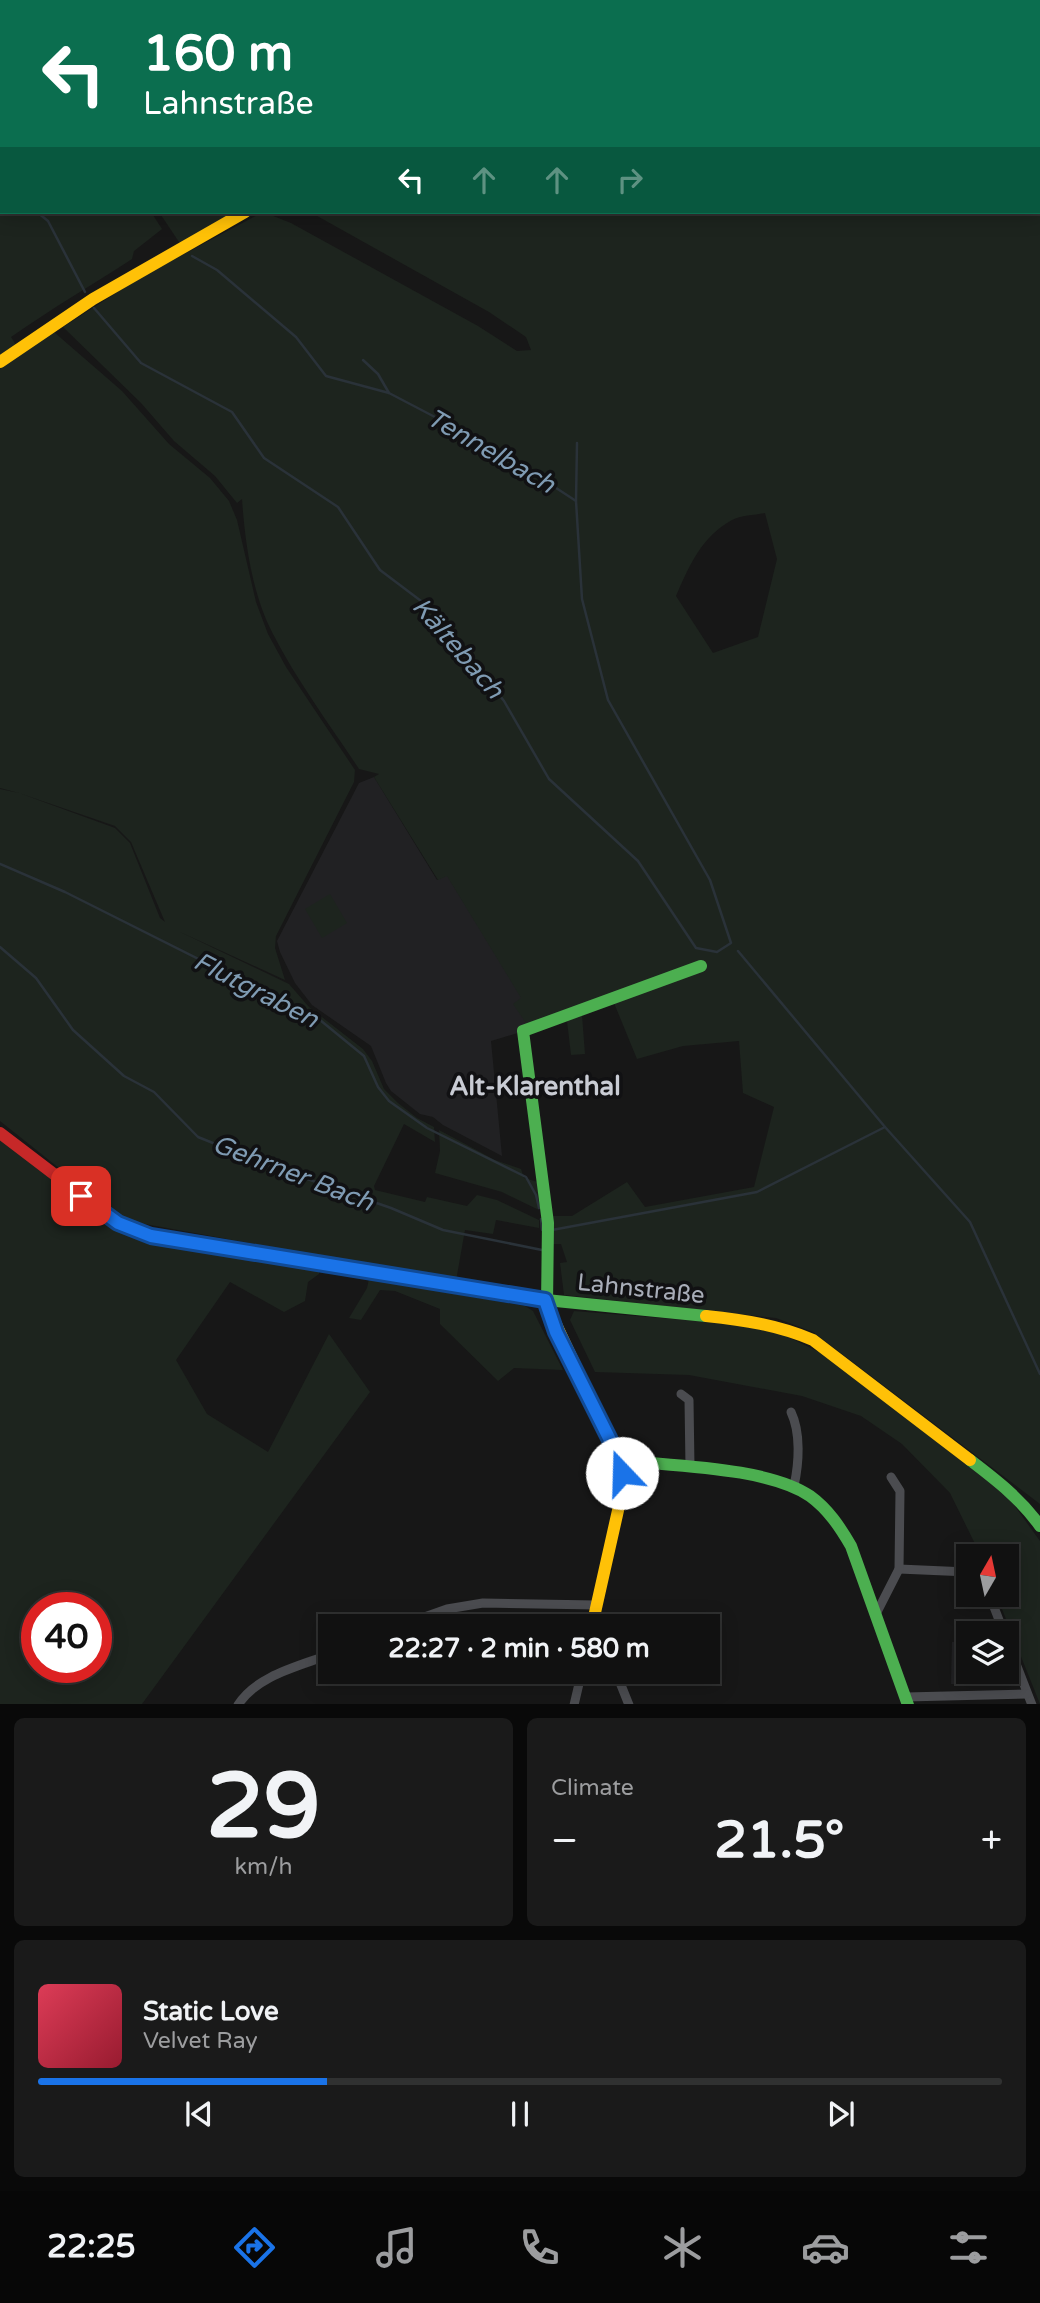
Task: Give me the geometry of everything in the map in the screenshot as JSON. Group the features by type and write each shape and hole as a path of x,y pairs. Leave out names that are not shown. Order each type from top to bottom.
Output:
{"street":[{"path":"0,362 93,299 242,214"},
{"path":"594,1614 622,1490 622,1473 619,1460 556,1332 545,1300 548,1223 523,1031 701,966"},
{"name":"Lahnstraße","path":"0,1133 112,1219 140,1233 545,1300 757,1322 803,1335 831,1352 1007,1488 1039,1522"},
{"path":"681,1394 689,1400 690,1467"},
{"path":"791,1412 797,1425 797,1472 794,1486"},
{"path":"619,1460 757,1475 794,1486 820,1503 841,1527 851,1546 907,1701 1027,1694"},
{"path":"876,1614 899,1569 900,1491 891,1477"},
{"path":"899,1569 956,1571"},
{"path":"433,1614 483,1603 596,1605"},
{"path":"238,1704 259,1683 318,1659"},
{"path":"1019,1673 1031,1704"},
{"path":"574,1704 579,1684"},
{"path":"622,1684 629,1704"}],"shaded area":[{"path":"0,214 152,214 162,229 134,251 132,259 11,337 16,345 0,356"},
{"path":"160,214 230,214 181,245"},
{"path":"259,214 268,214 291,223 478,326 517,351 531,350 526,337 489,312 314,214 1040,214 1040,1504 813,1332 776,1318 564,1295 560,1263 567,1262 561,1244 550,1244 551,1216 572,1216 627,1182 645,1207 754,1187 774,1107 743,1093 739,1041 683,1046 637,1059 614,1003 528,1026 513,1004 521,998 447,876 438,880 374,777 379,774 359,769 282,651 266,619 255,585 245,533 242,499 237,503 215,476 174,441 141,403 63,327 141,277","holes":["765,513 777,559 758,637 713,653 676,596 698,553 712,534 732,520"]},
{"path":"54,332 122,391 169,444 210,478 229,501 237,520 256,602 268,634 286,667 355,770 354,782 276,936 275,948 285,980 178,931 289,984 309,1007 363,1049 372,1061 384,1089 398,1103 434,1127 435,1142 404,1124 374,1186 375,1190 425,1202 427,1197 467,1206 477,1195 497,1200 539,1220 539,1228 496,1220 493,1234 465,1230 456,1281 134,1222 114,1212 0,1121 0,789 19,793 0,788 0,366","holes":["19,793 115,826 131,842 165,922 160,918 130,843 115,828"]},
{"path":"374,777 437,880 447,875 522,998 528,1026 521,1032 491,1041 502,1156 433,1117 420,1114 391,1091 371,1046 312,1005 295,983 280,952 277,941 359,783"},
{"path":"330,894 347,923 322,938 305,909"},
{"path":"582,1015 585,1054 571,1055 567,1021"},
{"path":"439,1130 495,1160 521,1169 524,1178 538,1182 539,1210 502,1192 435,1173 440,1151"},
{"path":"0,1139 122,1230 319,1271 319,1274 308,1282 305,1301 284,1312 230,1282 176,1360 207,1414 268,1452 329,1334 370,1392 142,1704 0,1704"},
{"path":"369,1279 525,1306 533,1311 563,1370 514,1368 498,1381 440,1324 440,1309 395,1291 380,1290 361,1320 349,1318 367,1288"},
{"path":"574,1311 735,1324 784,1335 819,1352 1006,1494 1040,1541 1040,1704 1019,1652 1019,1621 1007,1621 1001,1607 1019,1607 1019,1544 975,1544 950,1493 902,1444 861,1416 802,1396 689,1375 595,1372 570,1320"},
{"path":"952,1642 956,1642 956,1684 971,1685 951,1684"}],"waterway":[{"name":"Kältebach","path":"39,214 48,221 85,292"},
{"name":"Tennelbach","path":"94,308 141,363 232,412 264,458 338,507 380,570 429,607 504,701 549,779 638,861 696,948 717,952 731,943 710,880 608,700 582,599 576,501 498,450 389,393 326,376 296,337 217,270 192,256"},
{"path":"363,360 378,374 389,393"},
{"path":"576,501 577,443"},
{"name":"Flutgraben","path":"0,864 65,892 320,1020 364,1056 378,1087 389,1101 427,1128 526,1177 536,1195 539,1208"},
{"name":"Gehrner Bach","path":"0,947 36,978 73,1030 124,1076 154,1092 198,1137 270,1166 391,1208 443,1230 542,1250"},
{"path":"738,951 885,1127 970,1222 1040,1374"},
{"name":"Gehrner Bach","path":"552,1230 757,1192 885,1127"},
{"name":"Gehrner Bach","path":"541,1219 542,1230"}],"traffic: fast":[{"path":"547,1305 548,1223 523,1031 701,966"},
{"path":"316,1263 546,1300 706,1316"},
{"path":"619,1460 745,1473 792,1486 816,1501 833,1519 851,1546 908,1704"},
{"path":"970,1460 1016,1499 1040,1526"}],"traffic: slow":[{"path":"0,362 93,299 242,214"},
{"path":"547,1305 623,1473 619,1506 595,1614"},
{"path":"706,1316 761,1324 813,1340 970,1460"}],"traffic: jam":[{"path":"0,1133 118,1223 151,1236 316,1263"}],"district":[{"name":"Alt-Klarenthal","path":"535,1086"}],"route":[{"path":"81,1196 118,1223 151,1236 545,1300 556,1332 613,1446 622,1473"}]}
